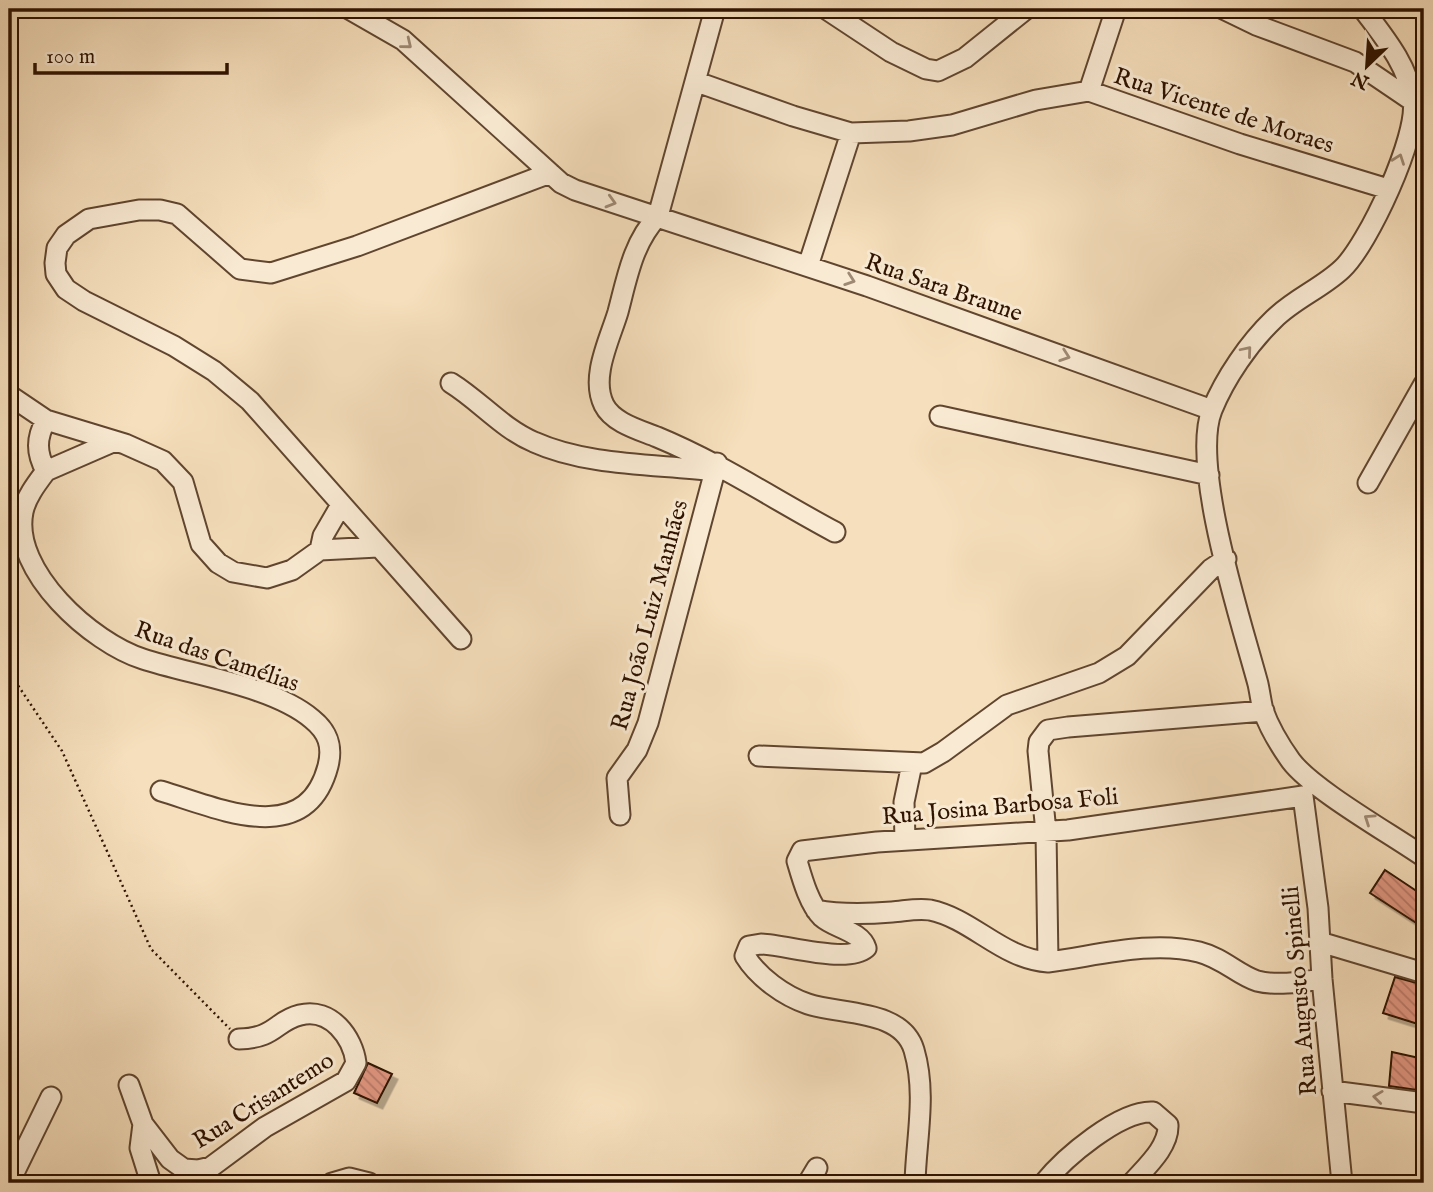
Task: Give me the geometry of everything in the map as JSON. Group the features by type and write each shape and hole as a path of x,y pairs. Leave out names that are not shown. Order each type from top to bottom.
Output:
{"street":[{"name":"Rua Sara Braune","path":"349,9 403,40 550,173 575,190 808,266 1212,410"},
{"path":"715,9 658,216 642,233 630,268 602,363 600,393 604,406 620,420 715,467 835,532"},
{"path":"826,9 891,52 926,69 938,71 965,58 1026,9"},
{"path":"1089,91 1116,9"},
{"path":"1223,9 1256,25 1354,62 1414,102"},
{"path":"1363,9 1398,58 1414,102 1406,140 1388,189 1359,251 1341,270 1275,318 1239,361 1212,410 1206,449 1226,559 1264,711 1308,789 1424,857"},
{"name":"Rua Vicente de Moraes","path":"697,82 850,133 909,131 952,125 1036,100 1089,91 1240,144 1388,189"},
{"path":"808,266 850,133"},
{"path":"461,639 250,401 214,371 174,346 84,301 66,289 56,274 57,248 75,225 89,219 139,209 160,210 177,214 196,228 240,269 271,273 357,246 550,173"},
{"path":"451,383 522,436 546,447 590,457 715,467"},
{"path":"1368,483 1424,384"},
{"path":"9,395 46,420 152,454 174,470 190,499 201,544 218,563 233,572 256,578 285,573 320,550 378,547"},
{"path":"940,416 1209,475"},
{"path":"46,420 38,440 37,452 46,471 115,441"},
{"name":"Rua João Luiz Manhães","path":"620,815 617,778 637,750 648,723 715,467"},
{"name":"Rua das Camélias","path":"46,471 27,500 23,513 24,545 30,560 61,603 88,628 141,659 284,702 310,717 323,730 330,744 328,765 318,791 309,802 283,816 254,817 161,791"},
{"path":"320,550 323,536 341,505"},
{"path":"759,757 924,763 1007,705 1099,673 1127,656 1211,569 1226,559"},
{"path":"1048,962 1045,947 1046,832 1038,751 1040,741 1048,730 1264,711"},
{"path":"905,840 904,803 912,764"},
{"name":"Rua Josina Barbosa Foli","path":"816,909 799,867 799,854 805,850 905,840 1046,832 1308,789"},
{"name":"Rua Augusto Spinelli","path":"1308,789 1322,979 1342,1183"},
{"path":"816,909 837,913 929,910 956,920 1020,957 1048,962 1150,948 1176,948 1215,957 1256,981 1272,983 1322,979"},
{"path":"816,909 831,923 860,939 865,944 864,949 836,954 761,944 749,946 745,956 774,985 795,999 868,1016 897,1027 907,1034 918,1068 921,1097 915,1183"},
{"path":"1320,942 1424,973"},
{"name":"Rua Crisantemo","path":"143,1124 177,1165 192,1170 205,1169 265,1127 346,1081 356,1063 352,1040 346,1032 310,1014 300,1015 264,1037 239,1039"},
{"path":"129,1085 143,1124 140,1148 151,1183"},
{"path":"1332,1091 1424,1103"},
{"path":"11,1179 51,1097"},
{"path":"1044,1183 1087,1142 1135,1115 1153,1112 1168,1125 1169,1133 1155,1156 1132,1183"},
{"path":"332,1183 349,1178 369,1183"}],"path":[{"path":"9,672 62,751 151,949 239,1039"}],"building":[{"path":"1385,870 1424,896 1424,928 1370,893"},
{"path":"1395,977 1424,985 1424,1026 1383,1013"},
{"path":"1392,1052 1424,1059 1424,1091 1389,1086"},
{"path":"368,1063 392,1074 377,1103 354,1093"}]}
